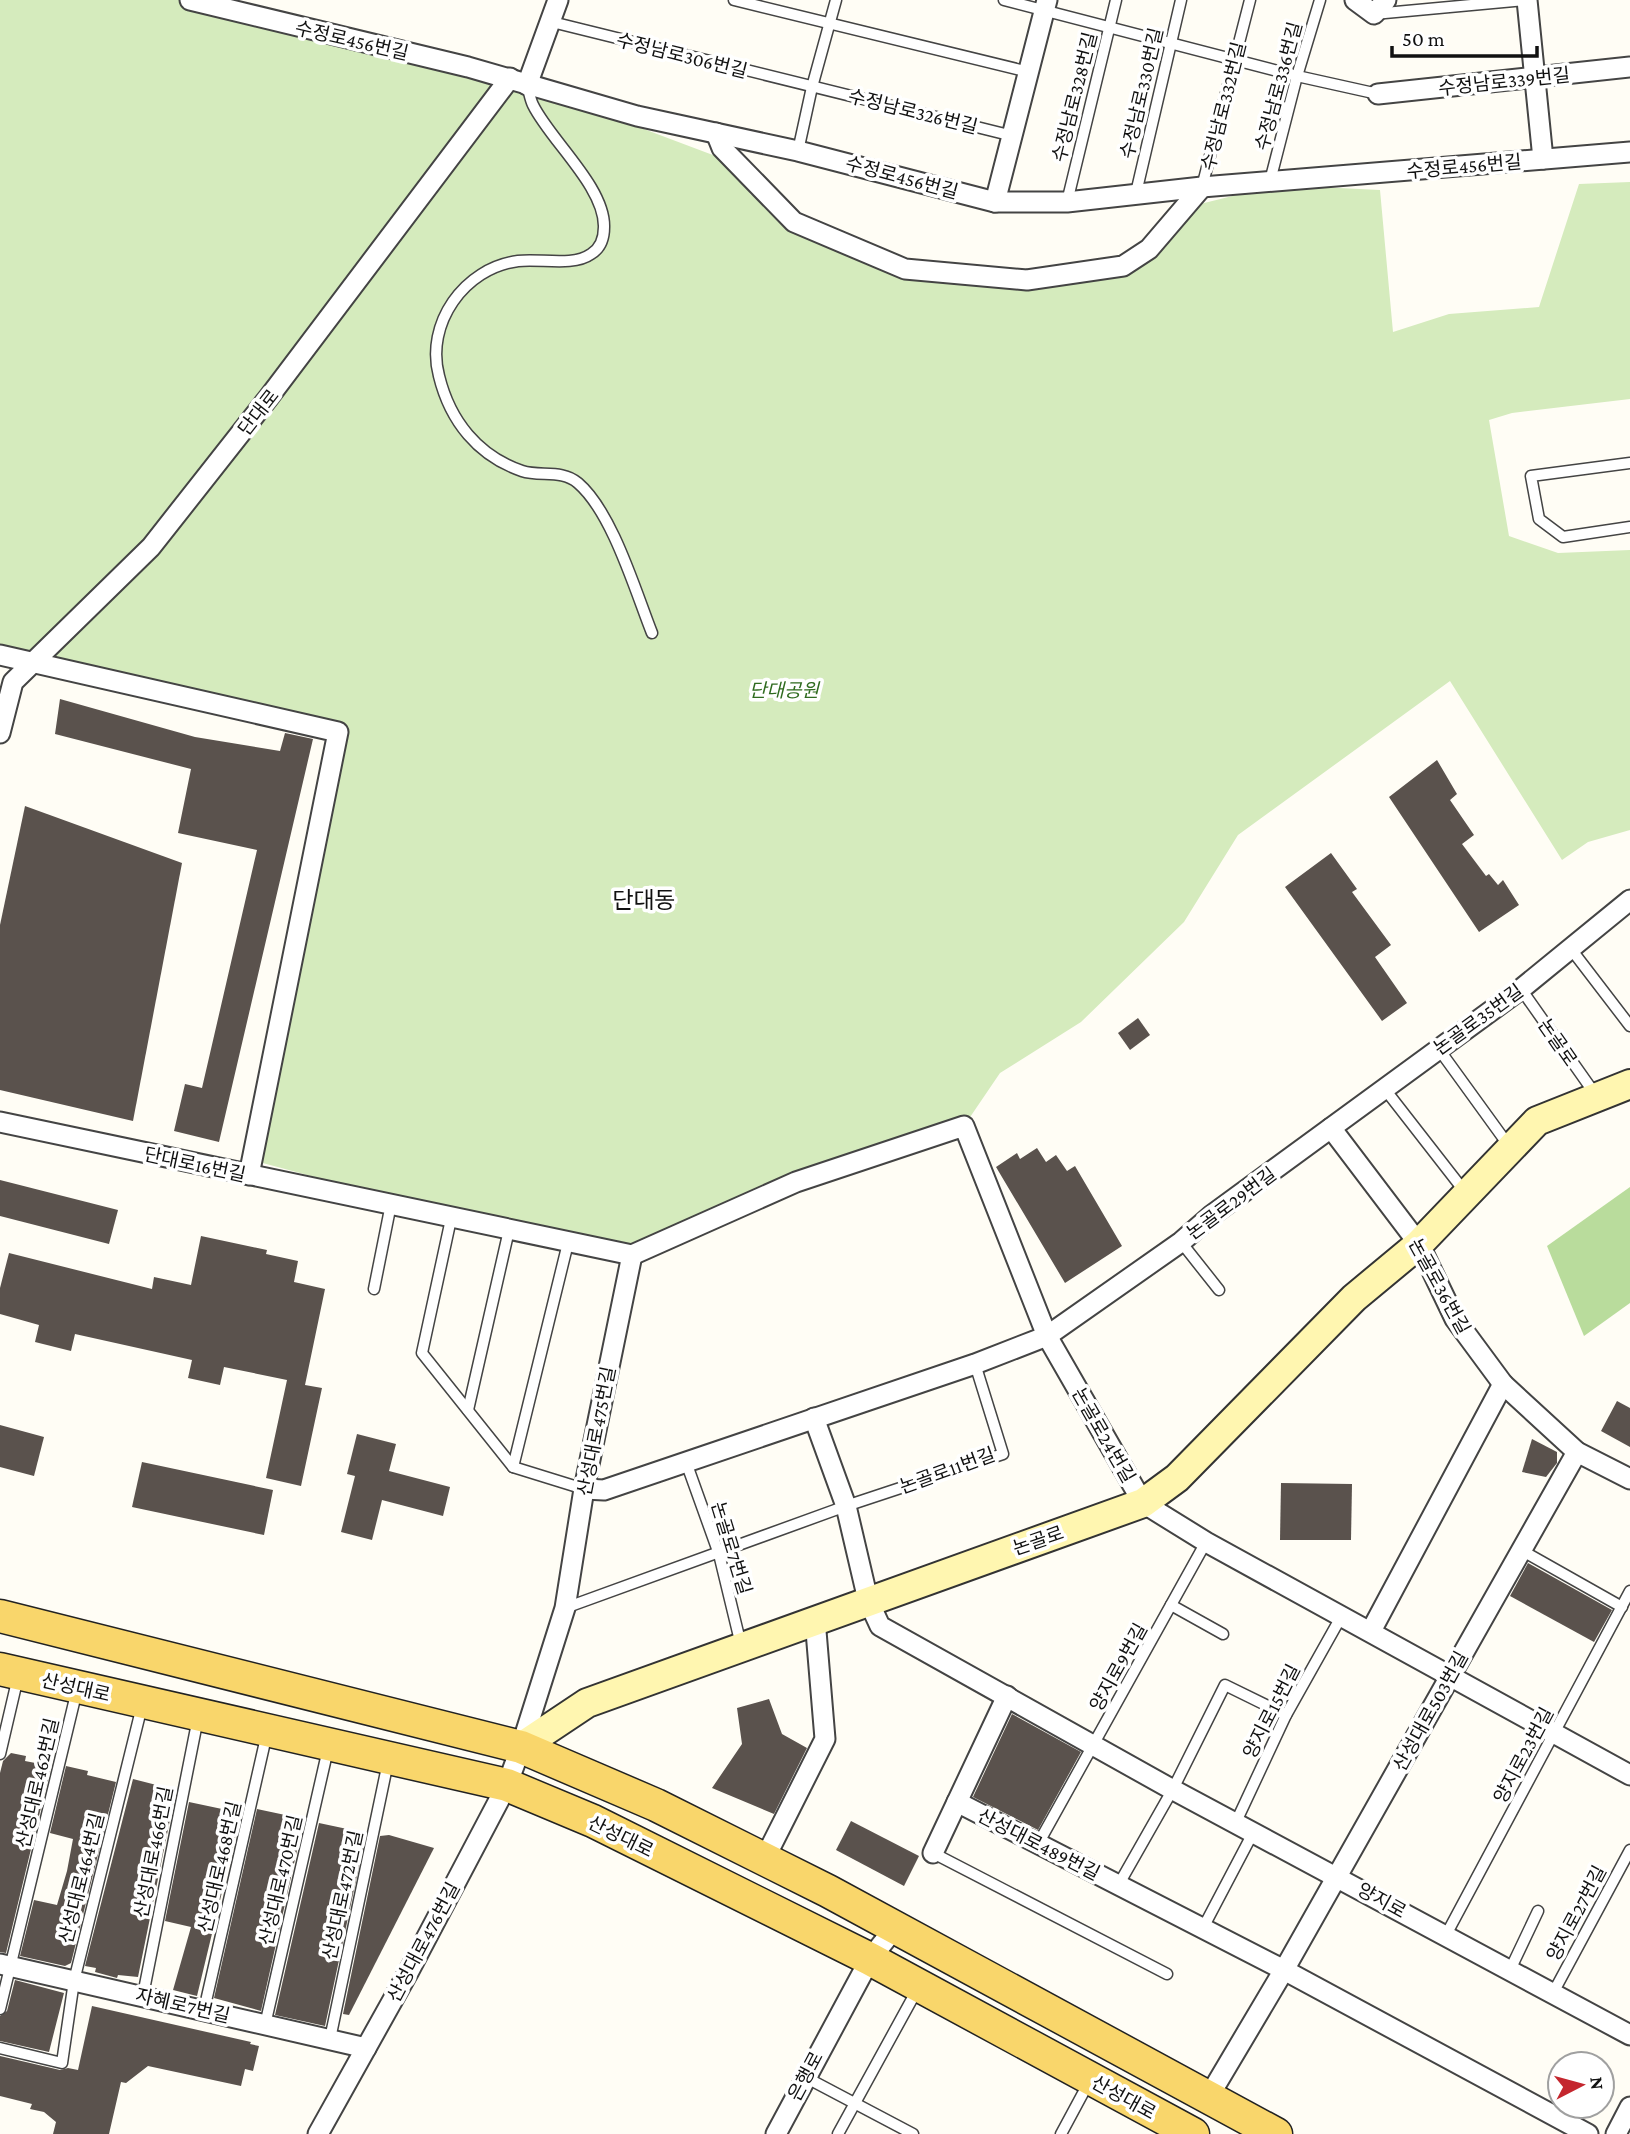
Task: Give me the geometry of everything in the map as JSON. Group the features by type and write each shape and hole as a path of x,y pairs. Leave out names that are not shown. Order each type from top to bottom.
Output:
{"main road":[{"name":"산성대로","path":"0,1616 521,1748 656,1805 828,1891 1276,2134"},
{"name":"산성대로","path":"9,1671 268,1732 330,1742 507,1786 593,1821 870,1959 1193,2134"}],"street":[{"name":"수정로456번길","path":"191,0 518,82 637,116 798,150 995,202 1067,202 1202,187 1630,152"},
{"path":"518,82 552,22 558,0"},
{"path":"1355,0 1380,7"},
{"path":"1526,0 1543,159"},
{"path":"995,202 1046,5"},
{"name":"수정남로339번길","path":"1378,93 1630,67"},
{"name":"단대로","path":"0,733 13,682 151,547 518,82"},
{"name":"수정남로332번길","path":"716,133 722,148 794,222 905,270 1027,280 1123,266 1149,249 1202,187"},
{"path":"0,655 338,732 249,1175"},
{"name":"논골로35번길","path":"1331,1128 1628,908"},
{"name":"논골로","path":"521,1748 587,1703 741,1645 1143,1503 1178,1478 1354,1298 1419,1244 1537,1121 1630,1084"},
{"name":"단대로16번길","path":"0,1122 632,1255"},
{"name":"논골로24번길","path":"632,1255 796,1182 964,1126 1047,1336 1143,1503 1206,1542 1630,1775"},
{"name":"논골로29번길","path":"1181,1241 1212,1215 1331,1128"},
{"name":"논골로36번길","path":"1331,1128 1419,1244 1455,1319 1503,1384 1577,1452 1630,1479"},
{"path":"584,1489 604,1490 975,1364 1047,1336 1181,1241"},
{"name":"산성대로475번길","path":"521,1748 565,1608 584,1489 632,1255"},
{"path":"1371,1631 1503,1384"},
{"path":"814,1418 846,1506 868,1600"},
{"name":"산성대로503번길","path":"1208,2098 1577,1452"},
{"name":"양지로","path":"868,1600 880,1626 1095,1746 1630,2035"},
{"path":"764,1860 825,1739 815,1619"},
{"name":"산성대로489번길","path":"933,1853 1007,1696"},
{"name":"산성대로476번길","path":"318,2134 507,1786 521,1748"},
{"name":"산성대로489번길","path":"957,1802 1119,1884"},
{"path":"1119,1884 1284,1969 1588,2134"},
{"name":"은행로","path":"776,2134 804,2077 870,1959 894,1929"},
{"name":"자혜로7번길","path":"6,1965 366,2048"},
{"path":"1616,2134 1630,2107"}],"lane":[{"path":"734,0 1029,72"},
{"path":"798,150 836,0"},
{"path":"1004,0 1046,5 1109,27 1297,76 1378,93"},
{"name":"수정남로328번길","path":"1067,202 1116,0"},
{"name":"수정남로330번길","path":"1136,193 1169,42 1181,0"},
{"name":"수정남로332번길","path":"1202,187 1250,0"},
{"name":"수정남로336번길","path":"1270,181 1320,0"},
{"path":"1380,7 1526,0"},
{"name":"수정남로306번길","path":"552,22 812,87"},
{"path":"518,82 594,195 604,223 603,242 590,255 565,260 516,261 488,272 463,289 443,314 434,344 438,376 463,431 478,447 523,472 554,473 575,480 586,491 603,513 652,633"},
{"name":"수정남로326번길","path":"812,87 1014,136"},
{"path":"1630,463 1531,476 1539,519 1563,537 1630,527"},
{"path":"1571,949 1630,1026"},
{"name":"논골로","path":"1521,989 1596,1096"},
{"path":"1438,1048 1512,1149"},
{"path":"1384,1087 1467,1194"},
{"path":"374,1289 391,1203"},
{"path":"451,1219 422,1353 513,1468 584,1489"},
{"path":"468,1410 509,1230"},
{"name":"논골로29번길","path":"1181,1241 1219,1290"},
{"path":"513,1468 568,1243"},
{"name":"논골로11번길","path":"719,1554 846,1506 1003,1454 975,1364"},
{"name":"논골로7번길","path":"686,1462 719,1554 741,1645"},
{"name":"양지로9번길","path":"1095,1746 1206,1542"},
{"path":"1521,1550 1622,1607"},
{"path":"565,1608 719,1554"},
{"name":"양지로23번길","path":"1446,1935 1630,1591"},
{"path":"1171,1605 1223,1634"},
{"name":"양지로15번길","path":"1236,1822 1286,1715 1341,1617"},
{"path":"0,1754 9,1671"},
{"path":"1119,1884 1174,1789 1225,1685 1286,1715"},
{"name":"산성대로462번길","path":"0,2009 6,1965 78,1688"},
{"name":"산성대로464번길","path":"0,2048 62,2063 74,1981 142,1702"},
{"name":"산성대로466번길","path":"143,1995 198,1716"},
{"name":"산성대로468번길","path":"204,2010 268,1732"},
{"name":"산성대로470번길","path":"265,2025 330,1742"},
{"path":"1037,1844 1095,1746"},
{"name":"산성대로472번길","path":"330,2039 389,1758"},
{"path":"1203,1928 1254,1831"},
{"name":"양지로27번길","path":"1553,1993 1630,1850"},
{"path":"933,1853 1167,1974"},
{"path":"1510,1970 1538,1911"},
{"path":"838,2134 920,1985"},
{"path":"804,2077 913,2134"},
{"path":"1061,2134 1091,2078"}],"green space":[{"name":"단대공원","path":"0,0 199,0 527,85 742,166 750,194 794,222 905,269 1027,280 1123,266 1192,206 1277,185 1380,190 1393,332 1449,314 1539,307 1579,184 1630,182 1630,399 1512,413 1489,420 1509,536 1558,553 1630,550 1630,830 1588,842 1562,860 1450,681 1238,835 1184,922 1081,1022 1000,1073 964,1126 632,1255 523,1233 259,1162 346,728 0,653"},
{"path":"1630,1187 1630,1303 1584,1336 1547,1246"}],"building":[{"path":"60,699 195,737 280,751 285,733 313,739 219,1142 174,1131 185,1084 202,1088 257,850 178,833 191,769 55,734"},
{"path":"1437,760 1457,794 1450,800 1474,835 1462,844 1486,876 1489,874 1498,885 1503,880 1519,905 1479,932 1389,797"},
{"path":"25,806 182,863 133,1121 0,1090 0,925"},
{"path":"1331,853 1357,889 1352,892 1391,945 1375,957 1407,1003 1382,1021 1285,887"},
{"path":"1138,1018 1150,1035 1130,1050 1118,1033"},
{"path":"1037,1148 1046,1162 1056,1155 1067,1171 1075,1166 1122,1246 1065,1283 996,1167 1017,1153 1020,1159"},
{"path":"0,1180 118,1210 109,1244 0,1216"},
{"path":"201,1236 267,1250 266,1254 298,1261 294,1282 325,1289 305,1385 322,1388 301,1486 266,1478 287,1380 224,1367 220,1385 188,1378 192,1360 75,1334 71,1351 35,1342 39,1325 0,1314 0,1288 9,1253 152,1289 154,1277 191,1285"},
{"path":"1617,1401 1630,1408 1630,1447 1601,1431"},
{"path":"0,1425 44,1437 34,1476 0,1467"},
{"path":"357,1434 396,1444 389,1471 450,1487 443,1516 382,1500 372,1540 341,1532 355,1476 347,1474"},
{"path":"1532,1439 1557,1452 1557,1463 1546,1477 1522,1472"},
{"path":"142,1462 273,1490 264,1535 132,1507"},
{"path":"1281,1483 1352,1484 1351,1540 1280,1540"},
{"path":"1528,1563 1612,1610 1594,1642 1510,1596"},
{"path":"769,1699 782,1734 807,1748 774,1814 712,1788 742,1744 737,1708"},
{"path":"1012,1714 1081,1752 1038,1830 973,1797"},
{"path":"11,1753 26,1756 25,1761 51,1766 6,1953 0,1952 0,1773 3,1761"},
{"path":"66,1766 88,1771 87,1775 116,1782 71,1963 65,1966 20,1956 34,1900 57,1905 67,1871 73,1839 50,1833"},
{"path":"133,1779 176,1790 138,1977 118,1975 117,1978 95,1972 96,1968 85,1966"},
{"path":"189,1802 241,1813 197,1996 173,1990 191,1927 165,1921"},
{"path":"257,1809 304,1819 261,2011 214,1998"},
{"path":"851,1821 919,1856 904,1886 836,1850"},
{"path":"319,1823 366,1833 325,2026 275,2015"},
{"path":"389,1835 434,1848 349,2015 343,2014 380,1836"},
{"path":"15,1980 64,1993 49,2052 0,2041 0,2016 7,2011"},
{"path":"92,2006 251,2042 250,2044 259,2046 253,2071 245,2069 241,2086 148,2066 126,2083 121,2082 109,2134 53,2134 56,2122 44,2112 30,2109 32,2104 0,2096 0,2056 60,2070 78,2070"}],"district":[{"name":"단대동","path":"644,900"}]}
